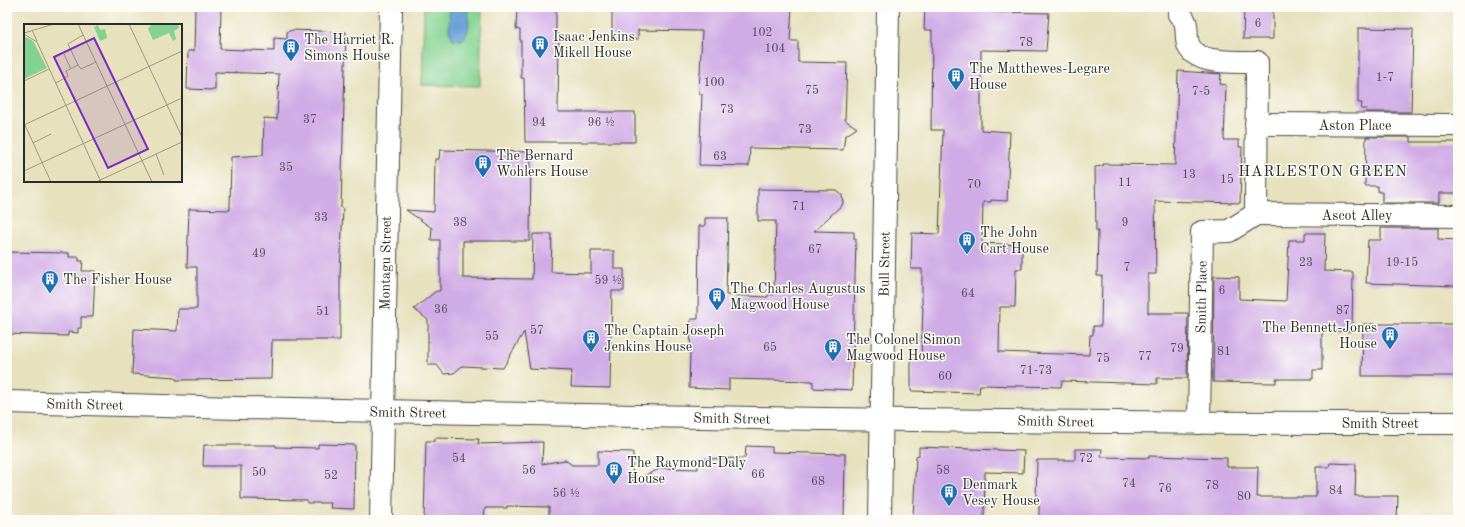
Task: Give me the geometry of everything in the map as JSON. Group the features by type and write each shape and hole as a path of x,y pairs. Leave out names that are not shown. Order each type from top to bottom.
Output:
{"street":[{"name":"Montagu Street","path":"381,520 391,7"},
{"name":"Bull Street","path":"880,520 888,7"},
{"path":"1179,7 1179,14 1184,18 1187,24 1187,41 1189,47 1200,57 1210,60 1257,62 1256,214"},
{"name":"Aston Place","path":"1256,124 1454,126"},
{"name":"Ascot Alley","path":"1256,214 1458,216"},
{"name":"Smith Place","path":"1199,423 1202,232 1229,231 1256,214"},
{"name":"Smith Street","path":"7,402 382,412 881,420 1199,423 1458,423"}],"green space":[{"path":"424,7 482,7 480,86 422,85"}],"water":[{"path":"450,7 467,7 469,21 468,30 461,40 453,39 449,31"}],"building":[{"path":"195,7 221,7 220,49 274,51 274,38 287,39 287,32 292,30 346,32 341,208 343,209 340,275 340,340 272,340 271,379 176,380 176,377 132,374 134,329 177,331 178,309 197,309 197,267 187,267 189,209 230,210 231,157 263,155 264,118 277,119 279,74 215,72 215,90 187,89 188,51 194,51"},
{"path":"517,7 556,7 556,34 559,34 558,112 635,112 635,142 525,142 524,78 521,78 520,30 516,29"},
{"path":"612,7 792,7 790,41 798,41 798,62 847,63 845,120 857,128 845,136 843,150 750,148 749,166 699,165 702,94 699,94 702,31 638,30 638,39 612,39"},
{"path":"925,7 993,7 993,12 1049,13 1046,51 981,50 981,130 1010,132 1007,201 991,200 991,202 983,202 982,243 1022,245 1022,269 1016,269 1015,307 1000,307 999,352 1089,355 1090,335 1093,335 1093,326 1101,326 1102,276 1097,276 1098,231 1096,231 1095,167 1103,166 1103,164 1175,165 1178,71 1221,74 1220,84 1226,85 1224,140 1239,140 1239,147 1242,147 1240,203 1155,201 1156,274 1148,274 1148,313 1188,313 1187,378 1157,378 1157,384 1062,381 1061,387 980,385 979,393 911,391 911,359 921,359 923,307 922,269 911,269 912,233 939,234 943,130 931,130 932,30 924,30"},
{"path":"1244,7 1273,7 1273,39 1243,39"},
{"path":"1358,28 1413,29 1411,112 1366,112 1367,109 1361,109 1362,103 1358,103"},
{"path":"1366,137 1411,137 1411,142 1458,142 1458,193 1439,193 1439,203 1382,203 1382,192 1378,192 1378,186 1365,186"},
{"path":"440,150 531,152 530,241 463,241 463,278 532,279 533,234 552,234 551,272 591,273 591,251 614,251 614,269 624,269 624,291 612,291 610,388 571,387 572,371 530,369 524,332 503,368 462,366 454,373 444,374 437,365 428,365 428,320 414,309 436,291 440,291 440,240 431,240 432,228 406,210 434,212 435,159 439,159"},
{"path":"758,189 836,190 842,195 843,204 814,231 854,232 854,239 856,239 852,390 813,388 813,381 729,379 729,390 689,388 691,319 698,319 699,226 705,226 705,218 728,218 726,295 768,297 768,294 774,295 776,221 758,221"},
{"path":"1381,228 1438,228 1438,239 1458,240 1458,286 1366,283 1368,240 1381,240"},
{"path":"1305,233 1325,233 1324,271 1353,272 1352,331 1322,331 1322,370 1313,370 1313,379 1276,379 1276,383 1213,382 1214,276 1239,277 1239,299 1286,301 1289,240 1305,240"},
{"name":"The Fisher House","path":"7,252 69,253 69,257 79,257 79,261 83,261 82,271 95,271 93,317 81,317 81,328 78,328 78,333 68,332 68,336 7,334"},
{"path":"1363,324 1458,324 1458,376 1362,376"},
{"path":"435,438 479,439 478,444 543,442 542,464 565,460 572,465 598,465 598,451 633,452 632,481 662,468 698,469 698,459 745,458 746,446 772,447 772,452 845,454 844,520 549,520 549,507 507,506 507,508 485,508 484,520 424,520 426,441 435,441"},
{"path":"318,444 355,445 354,509 330,508 331,503 307,503 307,500 241,499 241,466 203,466 204,445 276,445 276,447 318,448"},
{"path":"919,447 1024,451 1023,473 985,472 984,518 913,518 916,456 919,455"},
{"path":"1075,449 1102,449 1101,457 1149,458 1149,456 1227,458 1227,467 1258,467 1257,497 1316,497 1316,467 1329,467 1330,463 1356,464 1355,496 1398,496 1397,520 1039,520 1039,501 1036,501 1037,460 1075,460"}],"place":[{"name":"Isaac Jenkins Mikell House","path":"540,59"},
{"name":"The Harriet R. Simons House","path":"291,62"},
{"name":"The Matthewes-Legare House","path":"956,91"},
{"name":"The Bernard Wohlers House","path":"483,178"},
{"name":"The John Cart House","path":"967,255"},
{"name":"The Fisher House","path":"50,294"},
{"name":"The Charles Augustus Magwood House","path":"717,311"},
{"name":"The Bennett-Jones House","path":"1390,350"},
{"name":"The Captain Joseph Jenkins House","path":"591,353"},
{"name":"The Colonel Simon Magwood House","path":"833,362"},
{"name":"The Raymond-Daly House","path":"614,485"},
{"name":"Denmark Vesey House","path":"949,507"}],"district":[{"name":"HARLESTON GREEN","path":"1323,171"}]}
